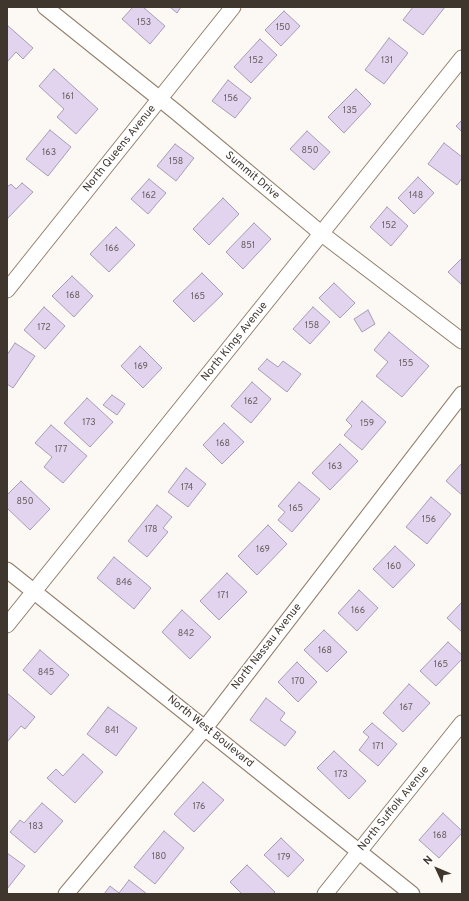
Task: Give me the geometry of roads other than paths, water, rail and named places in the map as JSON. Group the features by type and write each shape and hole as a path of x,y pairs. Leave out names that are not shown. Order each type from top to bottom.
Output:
{"street":[{"name":"Summit Drive","path":"45,7 160,99 322,234 462,341"},
{"name":"North Queens Avenue","path":"7,290 233,7"},
{"name":"North Kings Avenue","path":"7,625 462,58"},
{"name":"North Nassau Avenue","path":"66,894 205,728 462,394"},
{"name":"North West Boulevard","path":"7,570 412,894"},
{"name":"North Suffolk Avenue","path":"325,894 462,723"}]}
